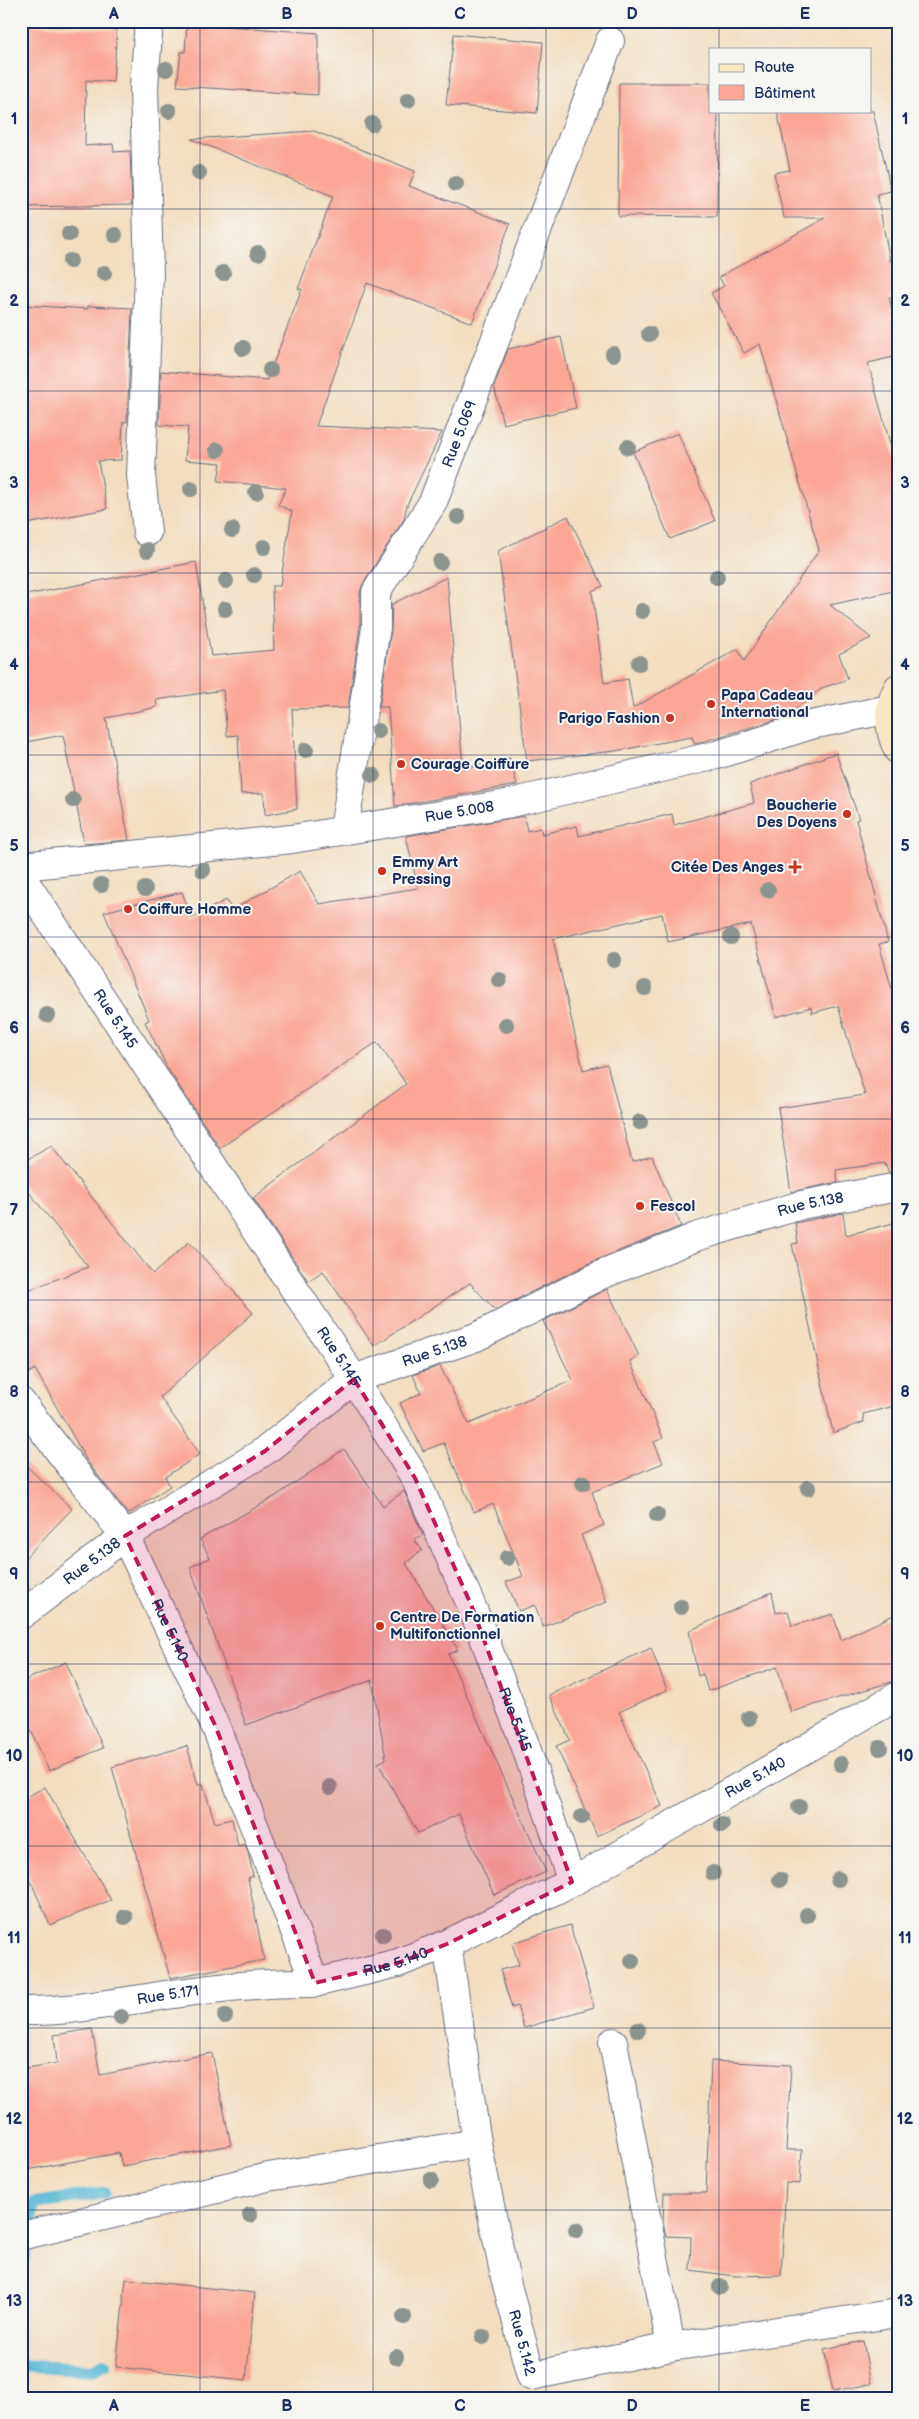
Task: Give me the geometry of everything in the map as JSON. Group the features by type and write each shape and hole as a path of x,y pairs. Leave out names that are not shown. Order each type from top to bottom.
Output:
{"main road":[{"path":"894,698 890,729 898,750"}],"street":[{"path":"147,532 141,475 150,274 144,87 149,21"},
{"name":"Rue 5.069","path":"344,830 376,628 376,592 433,502 610,41"},
{"name":"Rue 5.008","path":"21,866 292,839 506,804 717,755 894,698"},
{"name":"Rue 5.145","path":"21,876 354,1379 415,1478 472,1607 524,1742 572,1882"},
{"name":"Rue 5.138","path":"21,1615 125,1536 266,1452 354,1379 476,1337 601,1275 696,1236 801,1205 898,1187"},
{"name":"Rue 5.140","path":"21,1402 125,1536 215,1725 315,1983 398,1963 447,1944 572,1882 898,1696"},
{"name":"Rue 5.142","path":"447,1944 477,2143 505,2277 532,2387 670,2347 898,2313"},
{"name":"Rue 5.171","path":"21,2011 54,2012 171,1994 282,1982 315,1983"},
{"path":"613,2042 670,2347"},
{"path":"21,2236 268,2177 477,2143"}],"highlighted area":[{"path":"354,1379 415,1478 472,1607 572,1882 447,1944 398,1963 315,1983 215,1725 125,1536 265,1451"}],"building":[{"path":"187,23 318,33 318,95 177,86 181,52 185,52"},
{"path":"21,24 117,30 113,82 86,80 85,146 113,144 114,152 130,151 132,205 21,207"},
{"path":"454,34 543,42 537,113 446,105"},
{"path":"619,83 709,83 709,112 718,112 717,217 618,216"},
{"path":"873,111 891,191 877,194 890,261 898,259 898,295 889,297 898,334 898,356 868,363 898,473 898,590 830,605 871,638 839,654 848,679 822,688 788,716 695,744 692,737 615,751 527,761 498,551 568,516 603,586 592,591 604,683 628,679 633,708 738,649 744,661 819,550 760,344 744,353 711,293 724,286 719,277 825,218 784,218 774,173 790,170 777,112"},
{"path":"314,131 415,171 409,186 510,224 472,323 367,283 316,426 442,432 407,505 404,519 363,584 360,592 360,627 348,708 292,709 297,809 265,815 264,793 241,794 238,735 227,736 223,690 156,700 157,707 106,718 129,840 84,844 63,735 21,743 21,596 196,562 211,656 274,650 272,586 280,586 292,511 278,505 286,488 218,481 221,463 185,460 188,427 159,425 161,371 267,380 302,289 298,289 333,196 191,139"},
{"path":"21,305 88,309 88,306 132,308 127,422 123,422 121,460 98,461 107,509 21,525"},
{"path":"561,337 576,408 503,424 494,386 508,349"},
{"path":"678,433 715,521 670,539 633,452"},
{"path":"447,577 463,769 510,758 517,785 395,806 388,707 379,707 391,630 392,604"},
{"path":"836,753 859,819 856,820 888,942 879,944 898,1010 898,1172 889,1173 885,1163 836,1170 838,1182 791,1192 778,1108 865,1095 838,1006 812,1013 811,1007 776,1017 751,924 668,942 662,914 553,939 583,1070 607,1064 632,1162 652,1156 681,1226 594,1261 495,1310 470,1283 374,1346 323,1271 308,1281 253,1198 406,1084 377,1042 220,1148 168,1069 145,1022 149,1020 104,912 182,892 192,918 226,900 232,910 300,871 319,904 418,888 406,836 524,816 527,831 541,828 542,834 577,826 579,836 672,814 674,825 754,803 750,784"},
{"path":"51,1146 153,1274 189,1242 253,1313 160,1397 200,1454 165,1477 170,1486 128,1514 87,1461 35,1369 21,1378 21,1293 88,1267 21,1182 21,1163"},
{"path":"843,1213 846,1235 898,1222 898,1405 863,1414 864,1422 833,1433 792,1244 798,1243 795,1223"},
{"path":"607,1289 639,1356 630,1361 663,1438 654,1442 663,1463 592,1492 604,1525 581,1535 607,1602 543,1627 535,1605 519,1611 506,1582 523,1576 493,1504 474,1512 444,1443 423,1451 400,1403 421,1393 413,1375 440,1366 469,1424 573,1380 543,1321"},
{"path":"344,1449 383,1506 404,1491 423,1535 414,1539 422,1550 406,1563 458,1650 448,1654 546,1872 494,1895 459,1814 418,1833 378,1763 386,1759 372,1680 246,1725 190,1567 210,1558 200,1539 276,1496"},
{"path":"21,1461 72,1509 21,1562"},
{"path":"772,1592 776,1613 788,1611 792,1626 833,1614 841,1640 898,1613 898,1680 791,1712 777,1667 708,1691 703,1674 698,1676 689,1631"},
{"path":"651,1648 667,1690 619,1712 662,1806 597,1836 556,1746 570,1740 549,1695"},
{"path":"66,1662 103,1748 49,1771 21,1708 21,1682"},
{"path":"187,1746 198,1785 203,1784 215,1823 232,1819 238,1846 245,1844 248,1852 253,1876 248,1878 264,1960 170,1978 112,1767"},
{"path":"45,1787 111,1900 50,1925 21,1859 21,1800"},
{"path":"570,1925 594,2007 524,2028 517,2006 512,2008 500,1970 519,1965 512,1943"},
{"path":"92,2029 100,2075 212,2053 231,2145 122,2166 119,2153 21,2171 21,2069 57,2063 54,2035"},
{"path":"711,2061 791,2065 786,2150 802,2150 800,2184 786,2183 781,2275 735,2276 690,2270 691,2237 666,2236 663,2222 664,2193 706,2193"},
{"path":"126,2279 255,2293 246,2380 116,2367"},
{"path":"863,2341 871,2384 833,2391 824,2349"}],"waterway":[{"path":"21,2271 35,2203 104,2193"},
{"path":"21,2365 93,2370 105,2364"}],"place":[{"name":"Papa Cadeau International","path":"711,704"},
{"name":"Parigo Fashion","path":"670,718"},
{"name":"Courage Coiffure","path":"401,764"},
{"name":"Boucherie Des Doyens","path":"847,814"},
{"name":"Citée Des Anges","path":"795,867"},
{"name":"Emmy Art Pressing","path":"382,871"},
{"name":"Coiffure Homme","path":"128,909"},
{"name":"Fescol","path":"640,1206"},
{"name":"Centre De Formation Multifonctionnel","path":"380,1626"}]}
